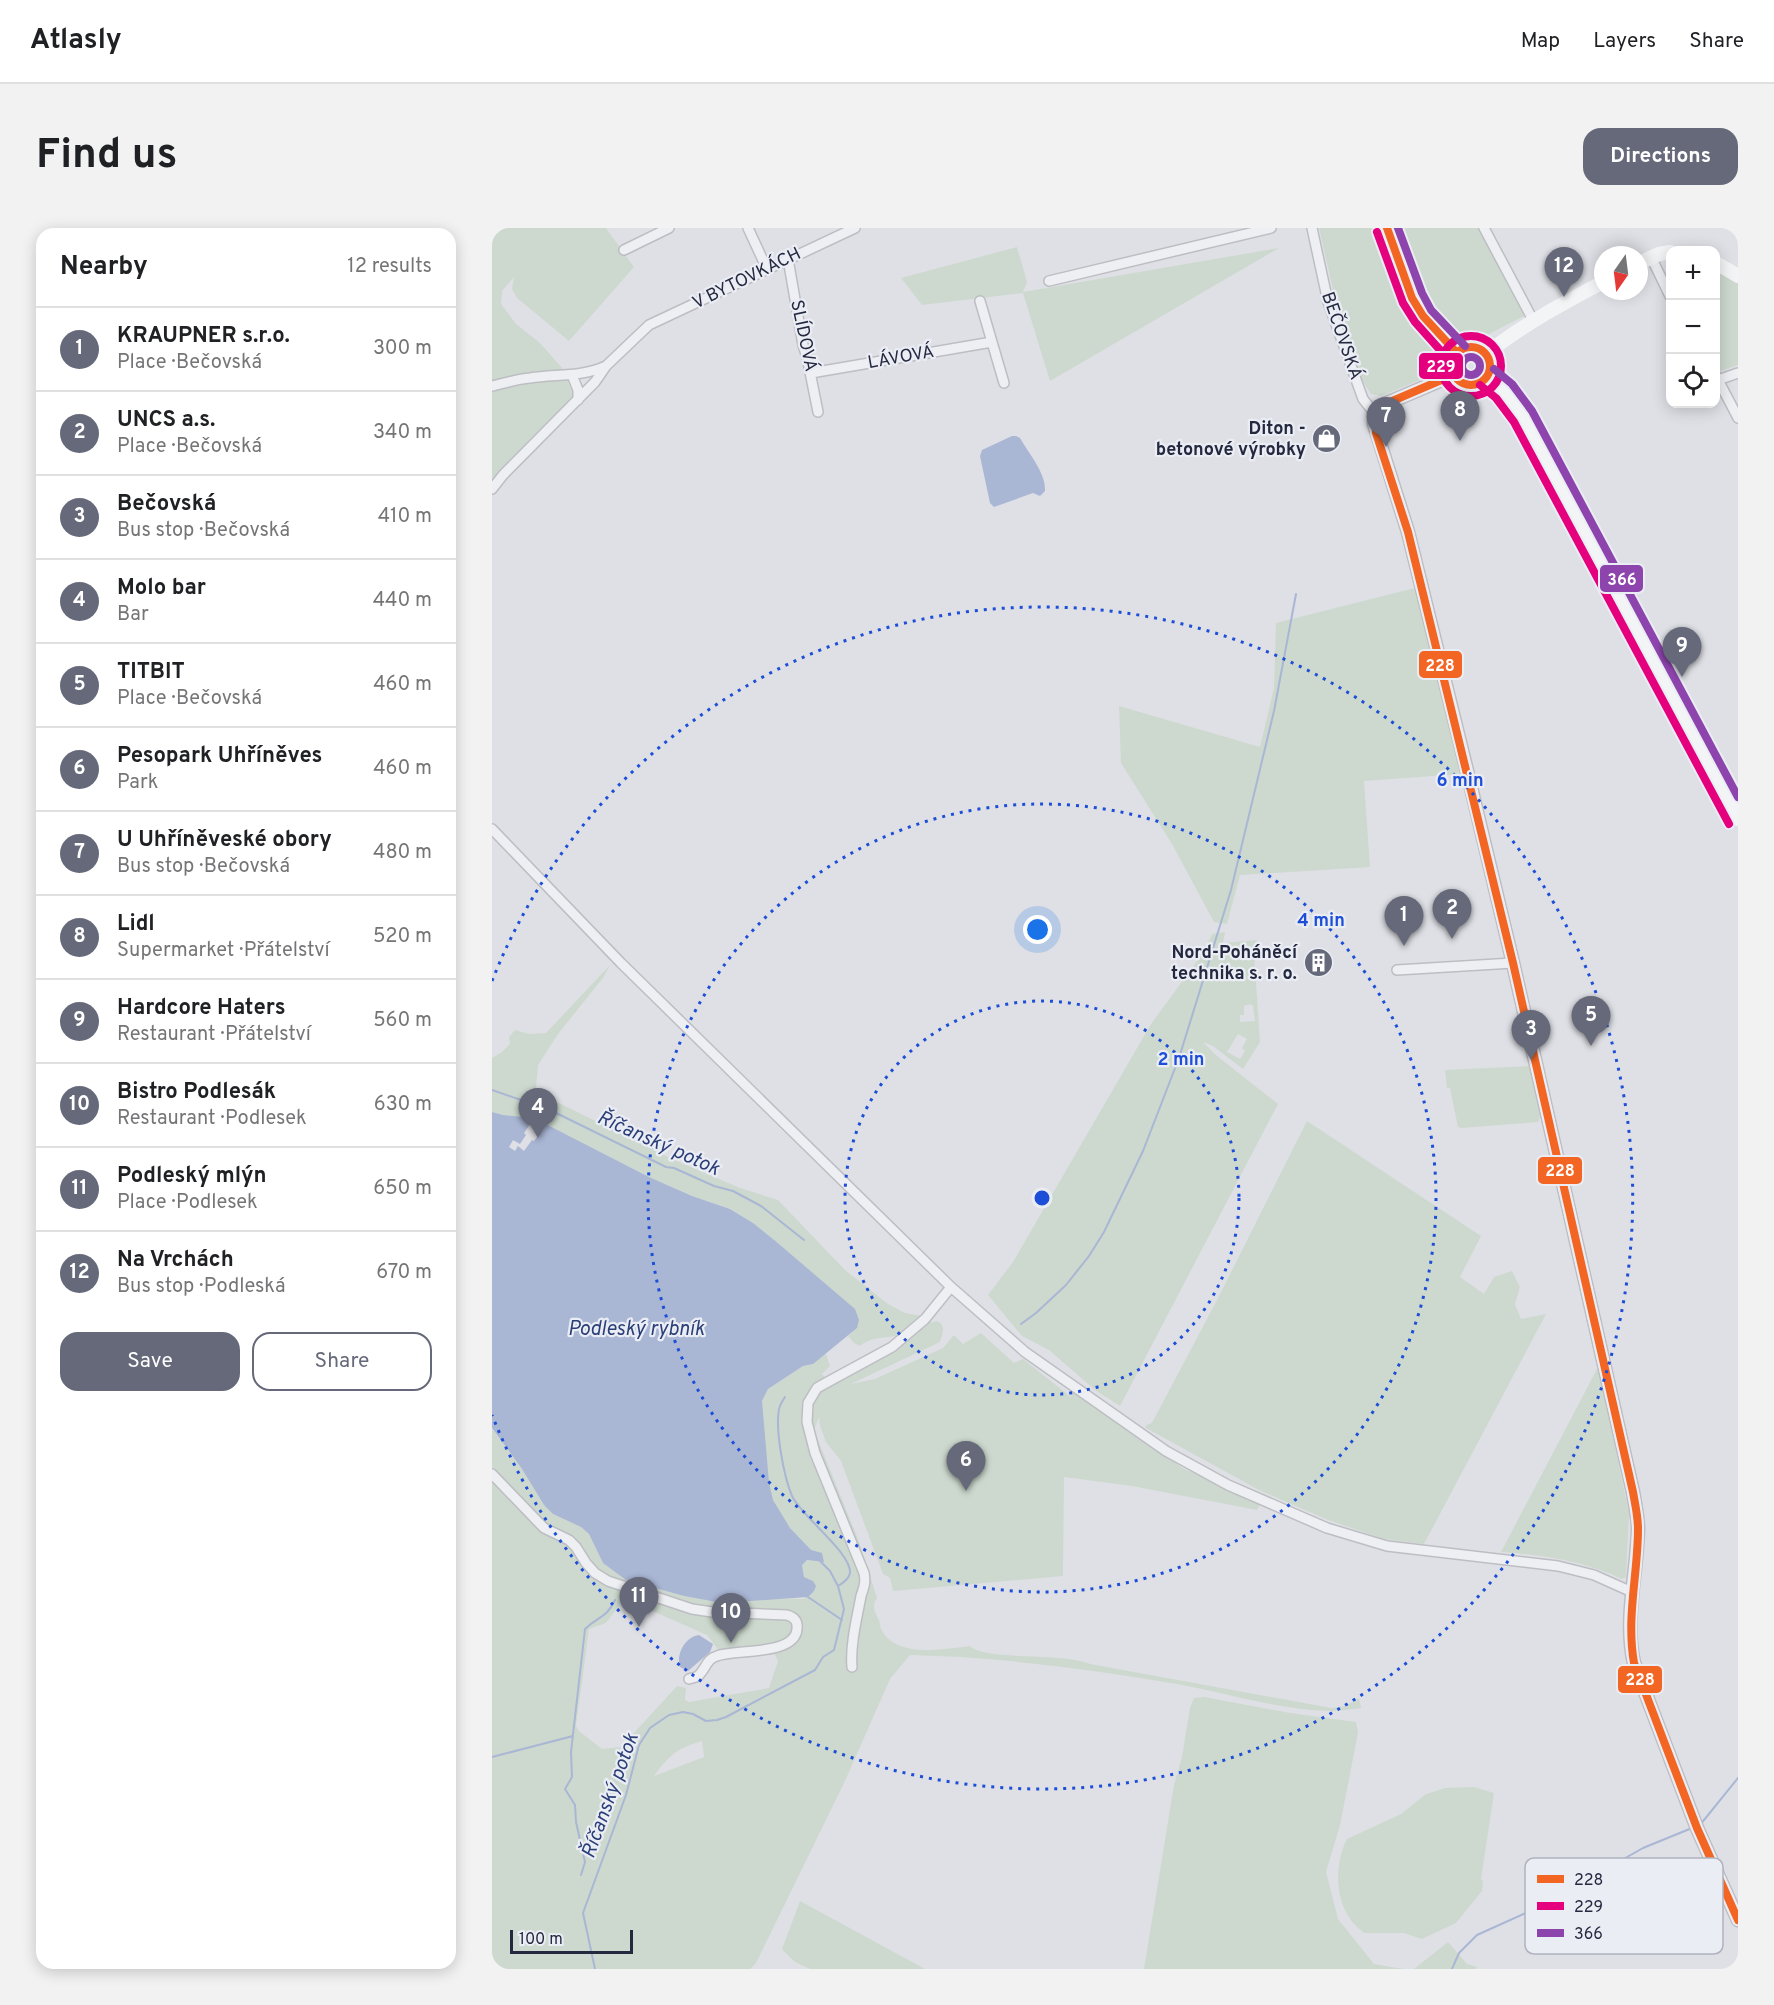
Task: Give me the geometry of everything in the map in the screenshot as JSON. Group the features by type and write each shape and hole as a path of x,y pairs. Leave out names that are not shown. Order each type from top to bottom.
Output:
{"main road":[{"path":"1387,228 1412,298 1423,316 1457,353"},
{"path":"1648,259 1666,254"},
{"path":"1720,265 1738,276"},
{"path":"1486,354 1509,335 1533,320 1594,287"},
{"path":"1472,347 1486,354 1491,368 1487,377 1479,384 1470,386 1460,383 1453,375 1451,366 1457,353 1462,349 1472,347"},
{"path":"1487,377 1513,400 1523,416 1738,819"}],"street":[{"path":"624,250 669,228"},
{"path":"748,228 767,269"},
{"name":"V BYTOVKÁCH","path":"492,489 503,475 578,400 606,366 649,325 855,228"},
{"path":"1049,281 1271,228"},
{"name":"BEČOVSKÁ","path":"1312,228 1328,302 1363,399 1375,414 1376,433 1408,532 1513,963 1633,1492 1638,1528 1629,1636 1634,1663 1710,1858"},
{"path":"1484,228 1533,320"},
{"name":"SLÍDOVÁ","path":"788,259 803,345 818,412"},
{"path":"1648,264 1666,289"},
{"path":"980,301 1004,383"},
{"name":"LÁVOVÁ","path":"810,373 992,342"},
{"path":"492,386 528,378 572,375 606,366"},
{"path":"1720,377 1738,372"},
{"path":"572,375 578,390 578,400"},
{"path":"1375,414 1390,402 1453,375"},
{"path":"1720,384 1738,418"},
{"path":"492,829 621,963 951,1287 1035,1358 1166,1451 1228,1485 1327,1528 1387,1546 1558,1566 1594,1575 1632,1592"},
{"path":"1397,970 1513,963"},
{"path":"852,1667 851,1656 866,1582 815,1453 807,1422 808,1402 817,1388 892,1347 925,1319 951,1287"},
{"path":"492,1474 544,1528 569,1540 591,1568 608,1581 692,1609 792,1617 797,1622 797,1632 786,1643 765,1649 720,1654 711,1658 698,1676 689,1679"},
{"name":"BEČOVSKÁ","path":"1723,1886 1738,1920"}],"shaded area":[{"path":"492,228 606,228 634,267 569,341 517,298 512,289 514,277 502,291 501,304 516,324 540,343 562,368 574,397 492,480"},
{"path":"1319,228 1381,228 1396,275 1411,309 1420,325 1446,357 1444,366 1432,375 1381,396 1371,394 1362,380 1335,298"},
{"path":"1395,228 1479,228 1526,315 1481,338 1458,333 1440,319 1417,291"},
{"path":"1017,247 1027,282 1023,292 1279,248 1050,381 1023,293 922,305 901,278"},
{"path":"1720,272 1738,283 1738,365 1720,371"},
{"path":"1415,588 1461,774 1364,781 1370,867 1240,875 1227,924 1214,922 1172,844 1121,763 1119,706 1260,747 1274,688 1276,623"},
{"path":"1225,932 1223,943 1257,940 1254,953 1260,1042 1243,1069 1213,1046 1203,1042 1217,1056 1278,1104 1120,1406 1095,1390 1049,1350 1022,1336 988,1295 1013,1262 1151,1024 1205,950 1212,934","holes":["1251,1004 1255,1021 1240,1022 1240,1015 1244,1015 1244,1006","1238,1034 1247,1039 1242,1048 1245,1051 1240,1059 1227,1052"]},
{"path":"610,965 603,978 558,1034 538,1065 536,1089 557,1102 670,1158 740,1188 778,1200 845,1270 888,1304 905,1313 923,1316 910,1331 871,1340 860,1346 854,1343 848,1336 857,1328 773,1239 753,1223 730,1209 692,1196 649,1177 534,1118 492,1112 492,1058 510,1044 509,1037 515,1030 529,1034 546,1033"},
{"path":"1530,1066 1541,1115 1538,1122 1458,1127 1450,1088 1447,1088 1445,1070"},
{"path":"1307,1121 1481,1236 1460,1277 1484,1294 1494,1277 1512,1271 1520,1287 1515,1304 1521,1319 1546,1314 1424,1544 1384,1539 1328,1520 1259,1490 1146,1428 1146,1425 1153,1421 1217,1300"},
{"path":"937,1321 942,1325 940,1342 851,1384 875,1379 943,1348 954,1335 963,1344 981,1333 1014,1363 1023,1359 1071,1397 1073,1390 1184,1469 1261,1502 1257,1510 1132,1486 1064,1477 1063,1576 893,1591 890,1578 883,1574 841,1461 826,1442 819,1417 814,1430 858,1539 877,1598 874,1609 881,1629 888,1638 897,1645 921,1650 970,1646 978,1651 991,1653 1077,1660 1331,1708 1346,1706 1359,1698 1361,1708 1333,1711 1291,1708 1177,1684 1077,1669 977,1658 910,1655 890,1679 845,1781 756,1963 750,1969 492,1969 492,1429 522,1469 544,1505 553,1514 581,1527 589,1534 603,1563 626,1580 684,1596 722,1603 772,1598 804,1599 813,1581 804,1577 802,1565 806,1560 823,1562 788,1526 773,1500 765,1465 762,1401 768,1389 803,1366 813,1364 820,1356 826,1354 830,1366 822,1374 830,1383 895,1351 929,1323","holes":["622,1602 632,1602 707,1635 719,1651 742,1656 774,1653 778,1661 769,1688 689,1702 685,1700 686,1688 677,1686 621,1747 602,1749 576,1726 589,1629 606,1623","702,1741 704,1757 654,1776 675,1753 686,1746"]},
{"path":"1598,1367 1629,1513 1626,1577 1622,1579 1563,1560 1501,1552"},
{"path":"1204,1697 1290,1713 1356,1722 1358,1733 1340,1825 1326,1872 1338,1919 1374,1964 1404,1969 1144,1969 1174,1785 1182,1757 1190,1708 1194,1698"},
{"path":"1474,1787 1494,1793 1481,1879 1483,1881 1482,1891 1456,1923 1422,1939 1404,1933 1364,1933 1345,1911 1339,1891 1340,1858 1347,1839 1401,1814 1426,1794 1445,1788"},
{"path":"800,1901 925,1969 810,1969 795,1962 782,1949"},
{"path":"1448,1942 1467,1964 1477,1967 1476,1969 1414,1969"}],"water":[{"path":"1012,436 1020,438 1036,464 1043,477 1045,491 1040,496 1033,493 994,507 990,503 980,456 982,450"},
{"name":"Podleský rybník","path":"492,1112 534,1118 649,1177 692,1196 730,1209 773,1239 855,1309 859,1320 857,1328 813,1364 803,1366 768,1389 762,1401 769,1483 773,1500 790,1528 811,1550 822,1553 824,1562 807,1560 802,1565 804,1577 813,1581 816,1586 808,1597 722,1603 684,1596 626,1580 603,1563 589,1534 581,1527 553,1514 544,1505 522,1469 492,1428"},
{"path":"699,1635 713,1644 710,1652 688,1671 680,1667 679,1657 686,1643"}],"pier":[{"path":"534,1118 540,1123 535,1130 539,1134 534,1141 532,1140 524,1151 518,1146 515,1151 509,1147 513,1140 520,1144"}],"waterway":[{"path":"1021,1324 1066,1285 1104,1232 1143,1151 1179,1058 1231,890 1274,711 1296,594"},
{"name":"Říčanský potok","path":"492,1090 550,1110 666,1167 733,1191 761,1206 804,1240"},
{"name":"Říčanský potok","path":"595,1969 583,1913 626,1795 639,1745 650,1728 669,1715 683,1712 706,1721 726,1717 815,1670 823,1657 834,1650 844,1609 838,1586 846,1581 850,1573 843,1555 805,1514 789,1488 783,1466 778,1429 779,1409 785,1397"},
{"path":"817,1558 830,1571 838,1586"},
{"path":"808,1597 842,1620"},
{"path":"581,1875 585,1862 576,1822 575,1805 565,1789 572,1777 571,1752 585,1629 605,1614 615,1600"},
{"path":"492,1757 573,1736"},
{"path":"1700,1825 1738,1778"},
{"path":"1625,1858 1643,1848 1692,1828"},
{"path":"1452,1969 1459,1953 1477,1935 1525,1913"},
{"path":"492,1958 496,1969"}],"transit line":[{"name":"228","path":"1387,228 1412,298 1423,316 1457,353"},
{"name":"366","path":"1398,228 1422,293 1431,310 1465,346"},
{"name":"229","path":"1377,232 1403,303 1415,322 1449,360"},
{"name":"229","path":"1471,336 1488,341 1496,349 1501,366 1496,383 1488,391 1471,396 1454,391 1446,383 1441,366 1446,349 1454,341 1471,336"},
{"name":"228","path":"1471,347 1485,352 1490,366 1485,380 1471,385 1457,380 1452,366 1457,352 1471,347"},
{"name":"366","path":"1471,357 1477,360 1480,366 1477,372 1471,375 1465,372 1462,366 1465,360 1471,357"},
{"name":"366","path":"1494,369 1512,384 1532,411 1738,797"},
{"name":"228","path":"1375,414 1390,402 1453,375"},
{"name":"229","path":"1480,385 1496,398 1514,422 1729,824"},
{"name":"228","path":"1375,414 1376,433 1408,532 1513,963 1633,1492 1638,1529 1631,1629 1634,1663 1710,1858"},
{"name":"228","path":"1723,1886 1738,1920"}],"place":[{"name":"Na Vrchách","path":"1564,297"},
{"name":"Diton - betonové výrobky","path":"1327,439"},
{"name":"Lidl","path":"1460,441"},
{"name":"U Uhříněveské obory","path":"1386,447"},
{"name":"Hardcore Haters","path":"1682,677"},
{"name":"UNCS a.s.","path":"1452,939"},
{"name":"KRAUPNER s.r.o.","path":"1404,946"},
{"name":"Nord-Poháněcí technika s. r. o.","path":"1318,963"},
{"name":"TITBIT","path":"1591,1046"},
{"name":"Bečovská","path":"1531,1060"},
{"name":"Molo bar","path":"538,1138"},
{"name":"Pesopark Uhříněves","path":"966,1491"},
{"name":"Podleský mlýn","path":"639,1627"},
{"name":"Bistro Podlesák","path":"731,1643"}]}
